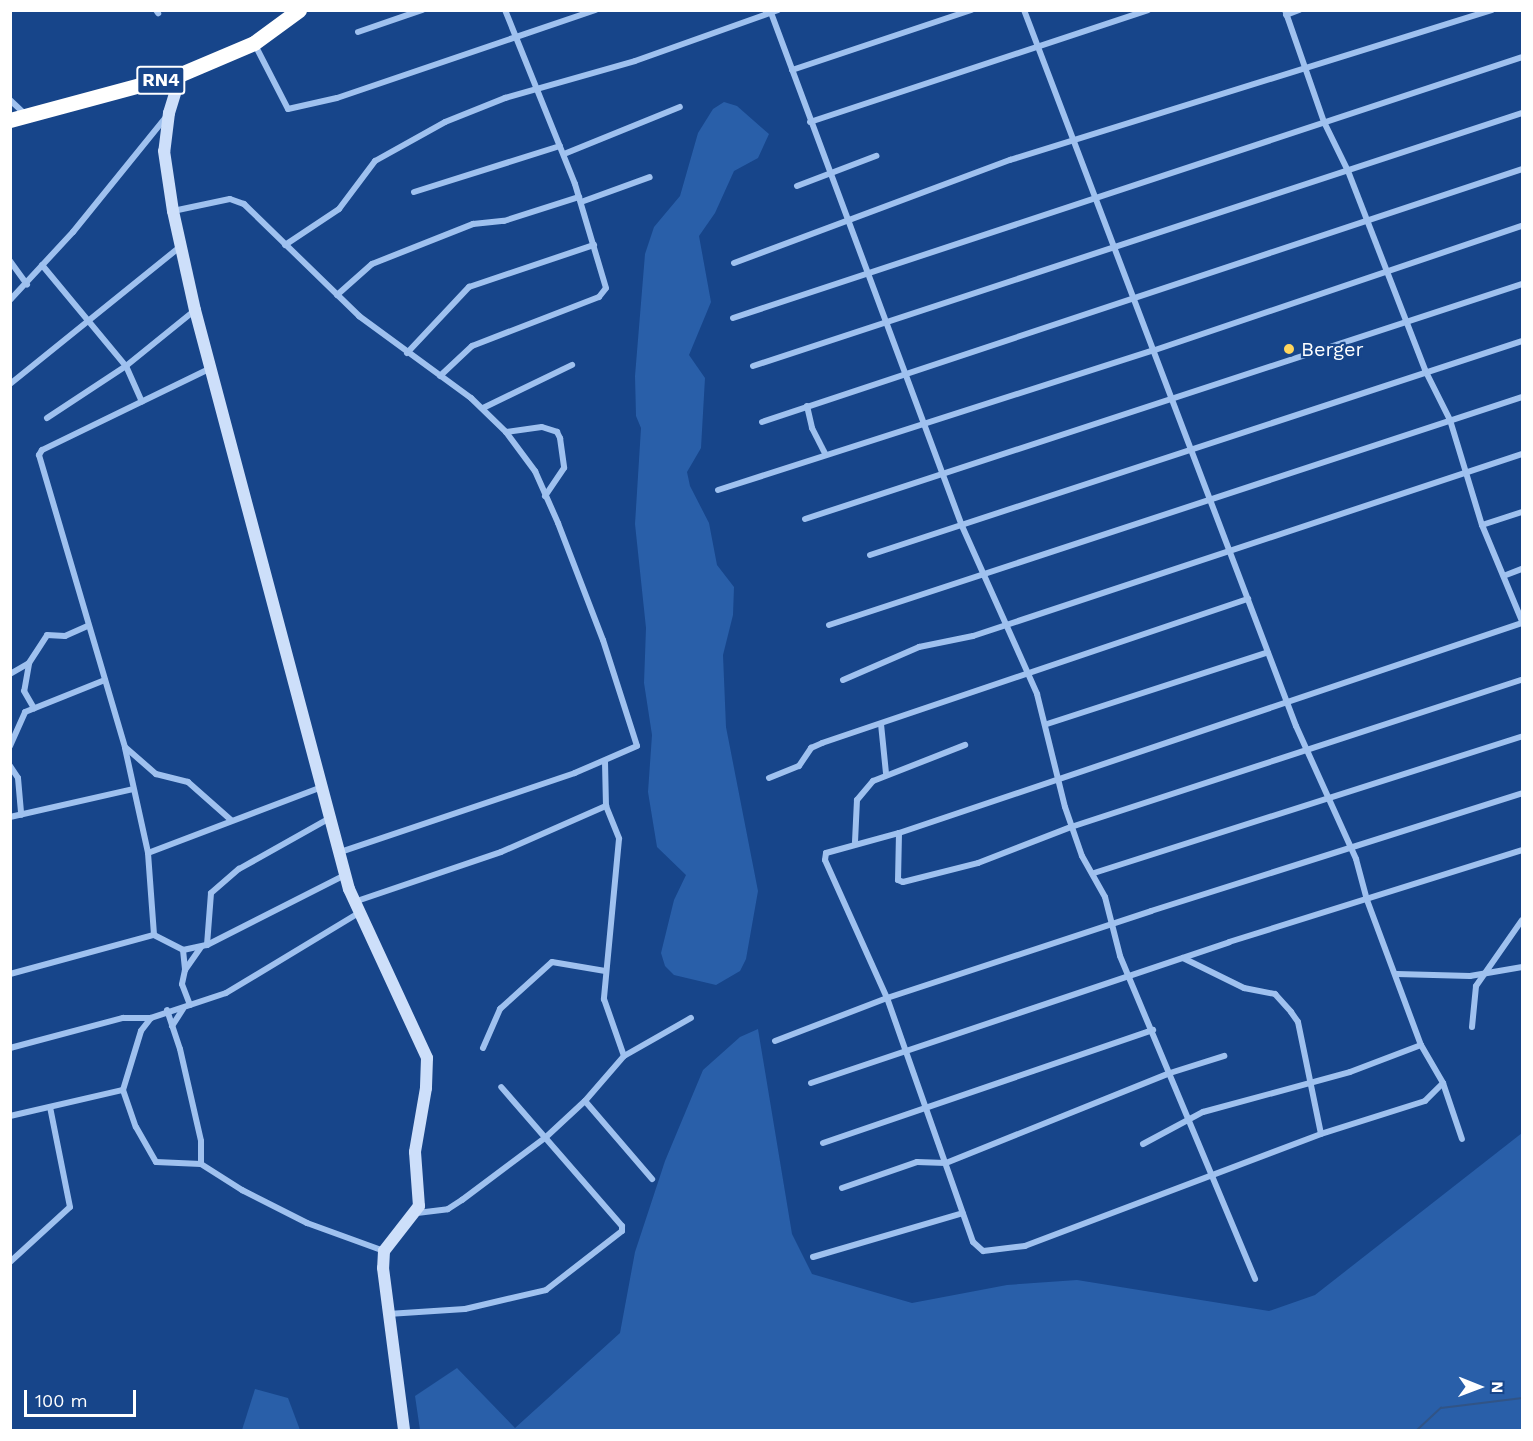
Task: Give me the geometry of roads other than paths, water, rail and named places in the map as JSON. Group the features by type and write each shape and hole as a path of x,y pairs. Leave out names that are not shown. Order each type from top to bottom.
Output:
{"highway":[{"name":"RN4","path":"10,120 181,74 254,44 299,10"}],"street":[{"path":"358,32 422,10"},
{"path":"440,376 472,346 599,297 606,288 606,278 564,154 505,10"},
{"path":"254,44 288,109 337,98 595,10"},
{"path":"792,70 971,10"},
{"path":"1023,10 1287,702 1307,753 1350,848 1421,1045 1443,1083 1462,1139"},
{"path":"810,122 1148,10"},
{"path":"1299,10 1286,13 1304,71 1368,220 1405,323 1450,420 1482,525 1506,575 1522,622 899,833 830,850 825,860 887,998 973,1242 992,1253 1110,1216 1212,1173 1321,1134 1425,1101 1443,1083"},
{"path":"734,263 847,223 1010,160 1304,71 1492,10"},
{"path":"285,244 332,216 369,166 396,146 445,122 537,90 688,43 773,11 810,122 922,424 962,526 1047,724 1057,779 1071,827 1082,856 1094,873 1114,925 1120,956 1190,1117 1255,1279"},
{"path":"733,318 1522,57"},
{"path":"181,74 169,113 164,151 172,211 195,310 345,874 356,908 426,1052 428,1074 415,1152 417,1213"},
{"path":"10,100 26,114"},
{"path":"564,154 680,107"},
{"path":"10,300 27,284 169,113"},
{"path":"753,366 884,325 1522,113"},
{"path":"414,192 560,146"},
{"path":"797,186 876,156"},
{"path":"762,422 903,373 1522,169"},
{"path":"337,295 372,264 442,240 465,227 504,221 650,177"},
{"path":"172,211 230,199 244,204 337,295 407,353 483,408 506,432 535,471 590,603 637,746 605,762 339,852"},
{"path":"718,490 1152,351 1386,270 1522,226"},
{"path":"407,353 470,287 594,245"},
{"path":"10,384 180,247"},
{"path":"10,261 27,284"},
{"path":"42,265 126,366 142,402"},
{"path":"805,519 942,476 1522,284"},
{"path":"47,418 126,366 195,310"},
{"path":"870,555 1425,370 1522,341"},
{"path":"483,408 572,365"},
{"path":"154,935 148,853 125,747 87,626 39,451 211,367"},
{"path":"829,625 1522,398"},
{"path":"807,406 812,428 826,456"},
{"path":"506,432 542,427 556,432 560,438 564,468 544,496"},
{"path":"843,680 918,647 1005,625 1522,454"},
{"path":"1482,525 1522,512"},
{"path":"1506,575 1522,569"},
{"path":"769,778 800,766 811,747 1248,600"},
{"path":"34,708 24,692 29,663 47,634 65,636 87,626"},
{"path":"1047,724 1268,652"},
{"path":"10,674 29,663"},
{"path":"10,746 20,719 34,708 105,680"},
{"path":"899,833 898,880 903,882 978,863 1071,827 1307,753 1522,680"},
{"path":"881,724 886,773"},
{"path":"1094,873 1330,800 1522,736"},
{"path":"855,842 857,800 873,781 886,773 965,745"},
{"path":"125,747 156,774 188,782 231,820"},
{"path":"605,762 606,806 619,839 604,999 624,1056"},
{"path":"10,766 18,778 21,814"},
{"path":"148,853 322,787"},
{"path":"10,817 133,789"},
{"path":"775,1041 887,998 1522,793"},
{"path":"384,1251 307,1223 242,1190 201,1164 156,1162 136,1126 123,1090 141,1030 151,1018 167,1010 186,1007 226,993 356,908 501,852 606,806"},
{"path":"185,970 204,946 211,893 239,868 330,818"},
{"path":"811,1083 1183,958 1522,850"},
{"path":"10,974 154,935 183,950 204,946 345,874"},
{"path":"1472,1027 1472,1000 1485,974 1522,920"},
{"path":"172,1026 186,1007 182,989 185,970 183,950"},
{"path":"1183,958 1244,988 1275,994 1298,1022 1302,1057 1312,1082 1321,1134"},
{"path":"483,1047 500,1010 552,962 605,971"},
{"path":"1397,974 1485,974 1522,967"},
{"path":"167,1010 201,1141 201,1164"},
{"path":"10,1048 134,1016 151,1018"},
{"path":"134,1016 141,1030"},
{"path":"404,1431 386,1314 384,1251 417,1213 448,1209 545,1138 585,1101 624,1056 691,1018"},
{"path":"822,1143 926,1105 1153,1030"},
{"path":"1143,1144 1190,1117 1396,1058 1421,1045"},
{"path":"842,1188 917,1162 946,1163 1170,1073 1224,1056"},
{"path":"386,1314 465,1309 546,1290 619,1234 622,1226 501,1087"},
{"path":"10,1116 123,1090"},
{"path":"585,1101 652,1179"},
{"path":"10,1262 70,1207 50,1107"},
{"path":"813,1257 963,1213"}],"waterway":[{"path":"1417,1430 1441,1408 1522,1398"}],"place":[{"name":"Berger","path":"1289,349"}]}
